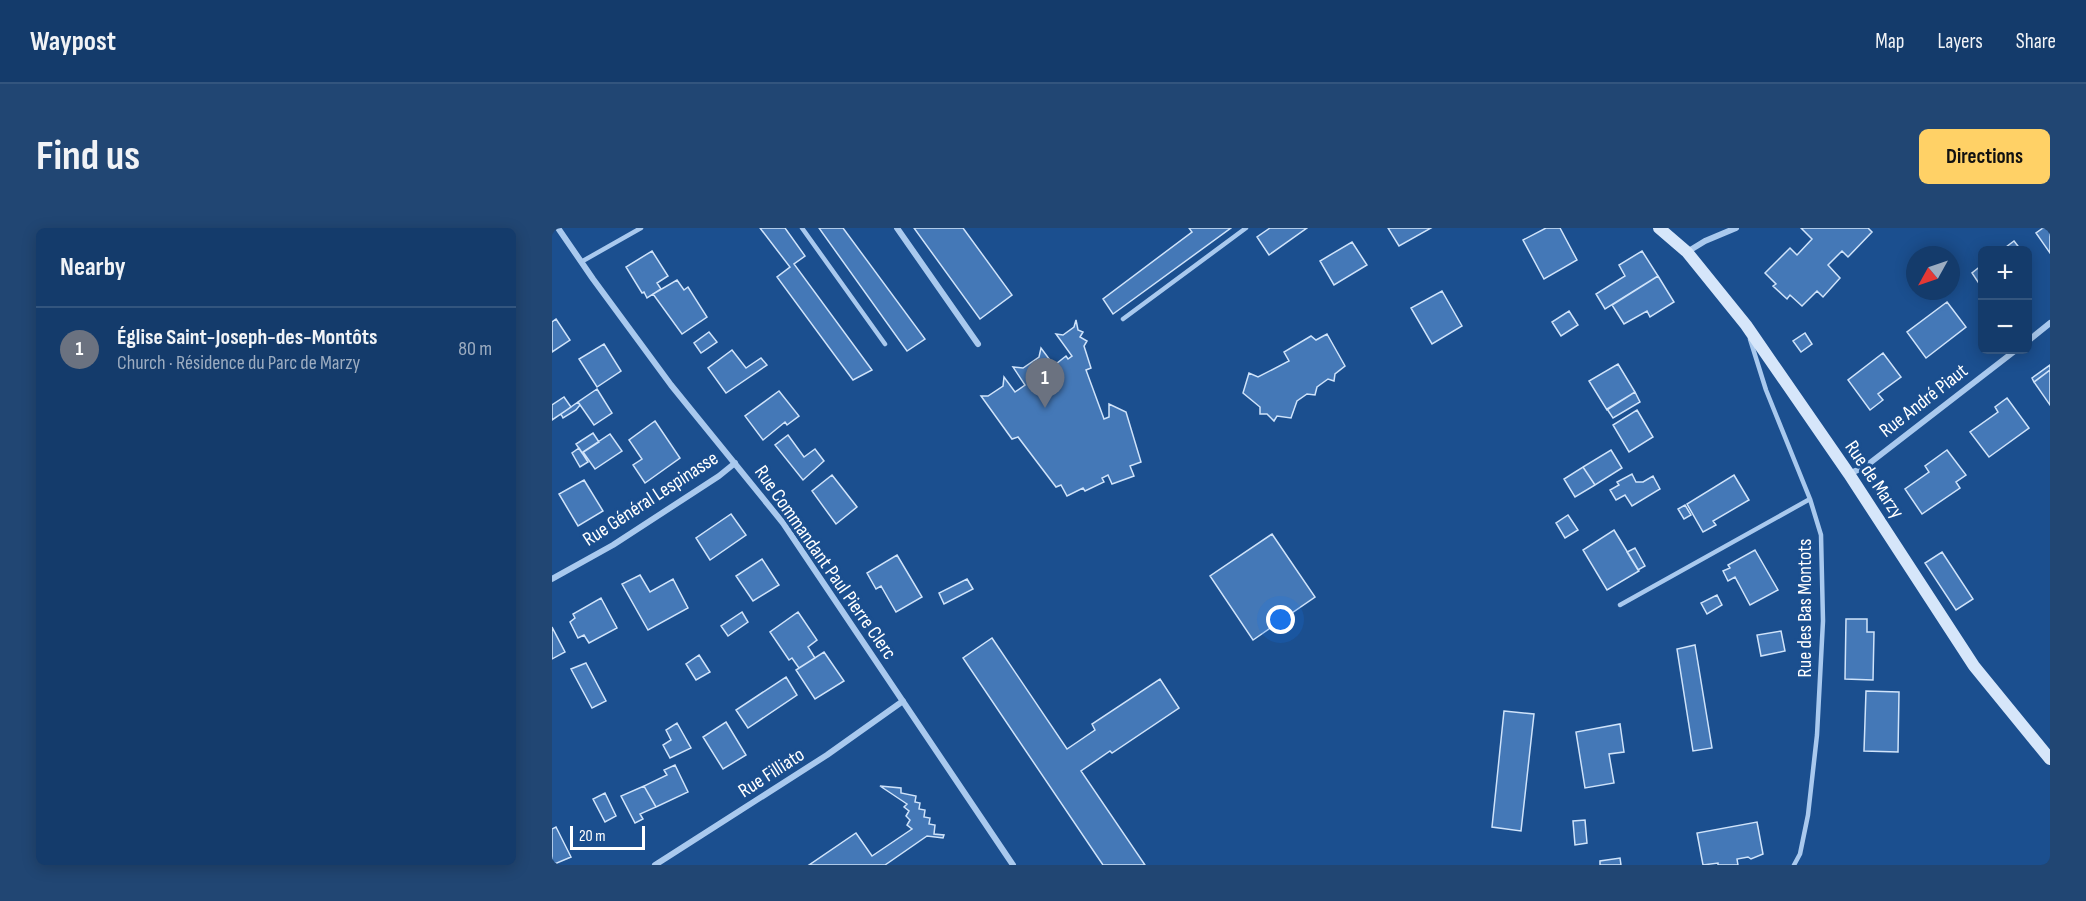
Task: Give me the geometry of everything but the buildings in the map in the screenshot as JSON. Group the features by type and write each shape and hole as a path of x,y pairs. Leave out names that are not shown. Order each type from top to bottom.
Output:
{"main road":[{"name":"Rue de Marzy","path":"1659,228 1687,252 1746,325 1849,474 1974,666 2050,759"}],"street":[{"name":"Rue Commandant Paul Pierre Clerc","path":"558,228 671,385 783,523 1013,865"},
{"path":"897,228 978,344"},
{"path":"1687,252 1736,228"},
{"path":"2032,338 2050,324"},
{"name":"Rue André Piaut","path":"1849,474 1866,466 2011,354"},
{"name":"Rue Général Lespinasse","path":"552,579 612,545 735,463"},
{"name":"Rue Filliato","path":"655,865 827,755 903,702"}],"lane":[{"path":"581,261 641,228"},
{"path":"802,228 885,344"},
{"path":"1123,319 1246,228"},
{"name":"Rue des Bas Montots","path":"1746,325 1766,390 1810,499 1821,535 1823,621 1817,735 1808,815 1800,854 1794,865"},
{"path":"1620,604 1810,499"}],"place":[{"name":"Église Saint-Joseph-des-Montôts","path":"1045,408"}]}
